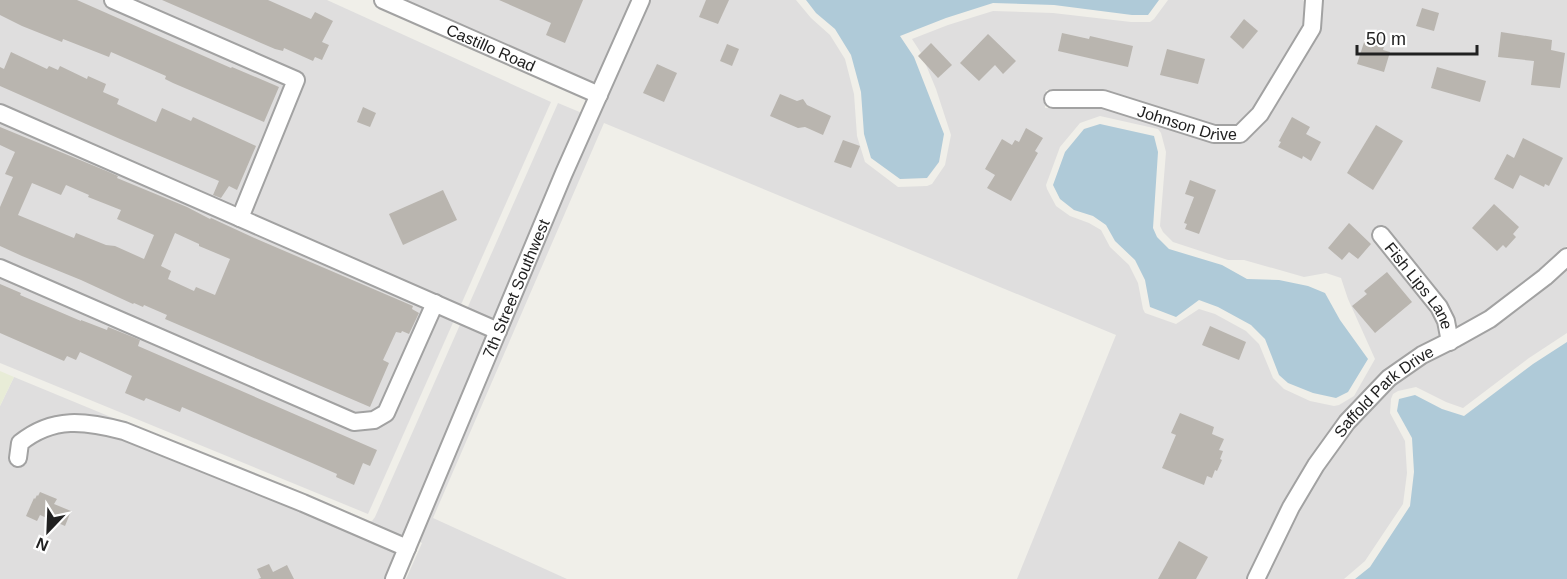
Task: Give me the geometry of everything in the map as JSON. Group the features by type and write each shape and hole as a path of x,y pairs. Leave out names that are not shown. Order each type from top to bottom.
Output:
{"street":[{"path":"113,0 296,80 240,218"},
{"name":"Castillo Road","path":"383,0 599,95"},
{"name":"7th Street Southwest","path":"394,579 564,173 641,0"},
{"name":"Johnson Drive","path":"1053,99 1103,99 1214,134 1240,134 1260,114 1312,28 1314,0"},
{"path":"0,113 498,331"},
{"name":"Fish Lips Lane","path":"1381,235 1439,307 1446,321 1450,342"},
{"name":"Saffold Park Drive","path":"1256,579 1291,507 1316,465 1347,422 1389,378 1422,355 1490,319 1567,257"},
{"path":"0,268 354,422 374,420 386,413 435,303"},
{"path":"18,458 20,443 31,434 63,423 95,424 145,439 407,548"}],"shaded area":[{"path":"0,0 327,0 551,102 368,514 0,363"},
{"path":"406,0 632,0 595,83"},
{"path":"650,0 796,0 830,35 845,59 854,94 857,136 865,162 898,187 932,184 945,165 951,135 936,89 921,53 912,39 993,11 1053,13 1150,22 1168,0 1303,0 1306,4 1304,26 1254,108 1237,125 1216,125 1103,89 1046,90 1045,108 1101,108 1214,143 1239,143 1265,121 1319,33 1322,0 1567,0 1567,246 1486,312 1419,347 1386,370 1342,415 1310,460 1284,503 1247,579 1017,579 1116,335 604,123 433,518 567,579 406,579 422,543 418,541 572,176","holes":["1100,116 1158,129 1166,152 1160,226 1173,242 1228,260 1244,260 1304,277 1326,273 1341,278 1375,359 1354,396 1334,406 1310,401 1284,389 1273,378 1259,344 1246,331 1215,314 1199,309 1176,324 1145,313 1138,283 1129,265 1110,247 1101,230 1070,216 1056,206 1046,185 1060,147 1080,123"]},
{"path":"558,103 582,113 385,579 0,579 0,406 14,377 365,522 372,521"},
{"path":"1567,268 1567,333 1529,358 1463,408 1416,387 1393,394 1390,413 1405,441 1407,473 1403,504 1365,561 1344,579 1266,579 1298,511 1323,470 1353,428 1394,385 1426,363 1495,326"}],"green space":[{"path":"0,371 14,377 0,406"}],"water":[{"path":"806,0 1159,0 1148,15 1054,5 993,3 900,36 914,57 944,134 939,162 927,178 900,179 871,158 864,134 861,92 851,55 835,29 816,13"},
{"path":"1100,124 1154,136 1158,152 1153,228 1157,237 1169,249 1222,265 1247,279 1279,280 1308,286 1325,293 1340,320 1368,359 1348,392 1336,398 1313,393 1288,383 1279,375 1265,339 1251,325 1218,307 1199,300 1176,317 1150,307 1145,280 1135,260 1115,241 1106,225 1093,216 1074,210 1060,199 1053,185 1065,152 1084,129"},
{"path":"1567,342 1567,579 1355,579 1370,567 1410,506 1414,472 1412,438 1397,411 1399,399 1415,395 1442,409 1464,416 1533,364"}],"building":[{"path":"0,0 77,0 279,87 264,122 173,83 165,79 166,76 111,52 109,57 22,26 0,15"},
{"path":"162,0 268,0 311,19 315,12 333,21 322,42 329,45 322,60 315,57 313,61 284,48 283,51 275,49"},
{"path":"499,0 583,0 565,43 546,35 551,23"},
{"path":"706,0 729,0 718,24 699,17"},
{"path":"1422,8 1439,13 1434,31 1416,26"},
{"path":"1244,19 1258,31 1243,49 1230,37"},
{"path":"1368,30 1387,35 1383,50 1390,52 1384,72 1357,64"},
{"path":"1501,32 1552,40 1551,50 1565,53 1560,88 1531,85 1534,61 1498,57"},
{"path":"1062,33 1089,39 1090,36 1133,46 1128,67 1058,51"},
{"path":"988,34 1016,61 1003,74 995,65 979,81 960,63"},
{"path":"931,43 952,65 938,78 918,56"},
{"path":"727,44 739,49 732,66 720,61"},
{"path":"1167,49 1205,59 1198,84 1160,75"},
{"path":"11,52 47,69 49,66 58,70 60,66 87,79 88,76 106,84 103,92 119,99 117,104 156,122 162,108 191,121 193,117 256,146 237,190 229,186 221,198 213,195 219,181 0,86 0,67 4,69"},
{"path":"657,64 677,73 664,102 643,93"},
{"path":"1437,67 1486,81 1480,102 1431,88"},
{"path":"780,94 797,101 803,99 807,105 831,116 823,135 805,127 798,128 770,116"},
{"path":"363,107 376,113 370,127 357,122"},
{"path":"1292,117 1310,127 1306,134 1321,142 1311,161 1278,147"},
{"path":"1376,125 1403,141 1373,190 1347,173"},
{"path":"0,127 109,172 118,176 117,178 210,219 413,306 412,309 419,313 409,334 402,331 401,333 396,332 383,360 389,363 370,407 165,319 167,315 144,305 143,307 133,304 0,246 0,207 13,177 5,174 15,152 0,145","holes":["32,183 61,195 66,185 89,195 88,197 121,210 117,219 154,235 144,259 76,233 74,238 18,215","175,233 230,259 215,295 196,287 194,291 168,279 171,271 161,266"]},
{"path":"1026,128 1043,138 1035,151 1038,153 1011,201 987,188 995,175 985,169 1002,139 1012,145 1015,140 1019,142"},
{"path":"1523,138 1563,158 1549,186 1545,184 1544,187 1520,175 1513,189 1494,179 1507,154 1514,158"},
{"path":"843,140 860,146 851,168 834,162"},
{"path":"1190,180 1216,190 1199,234 1185,229 1187,224 1184,223 1194,197 1185,194"},
{"path":"443,190 457,220 403,245 389,214"},
{"path":"1494,204 1519,227 1513,234 1516,237 1506,248 1503,245 1497,251 1472,228"},
{"path":"1349,223 1371,244 1358,259 1349,252 1342,260 1328,248"},
{"path":"1387,272 1412,302 1375,333 1352,306 1367,294 1364,291"},
{"path":"0,284 81,321 107,330 108,327 140,340 138,346 377,450 370,466 363,463 354,485 336,477 337,474 182,407 180,412 146,398 144,401 125,393 132,376 80,352 76,360 67,356 64,361 0,333"},
{"path":"1210,326 1246,342 1239,360 1202,345"},
{"path":"1180,413 1214,427 1212,434 1224,439 1219,450 1223,451 1220,459 1222,460 1212,478 1207,476 1204,485 1162,468 1176,435 1171,433"},
{"path":"40,492 57,499 54,504 71,511 65,526 40,515 37,521 26,516 34,498"},
{"path":"1179,541 1208,557 1196,579 1158,579"},
{"path":"269,564 273,572 287,565 294,579 258,579 261,578 257,569"}]}
